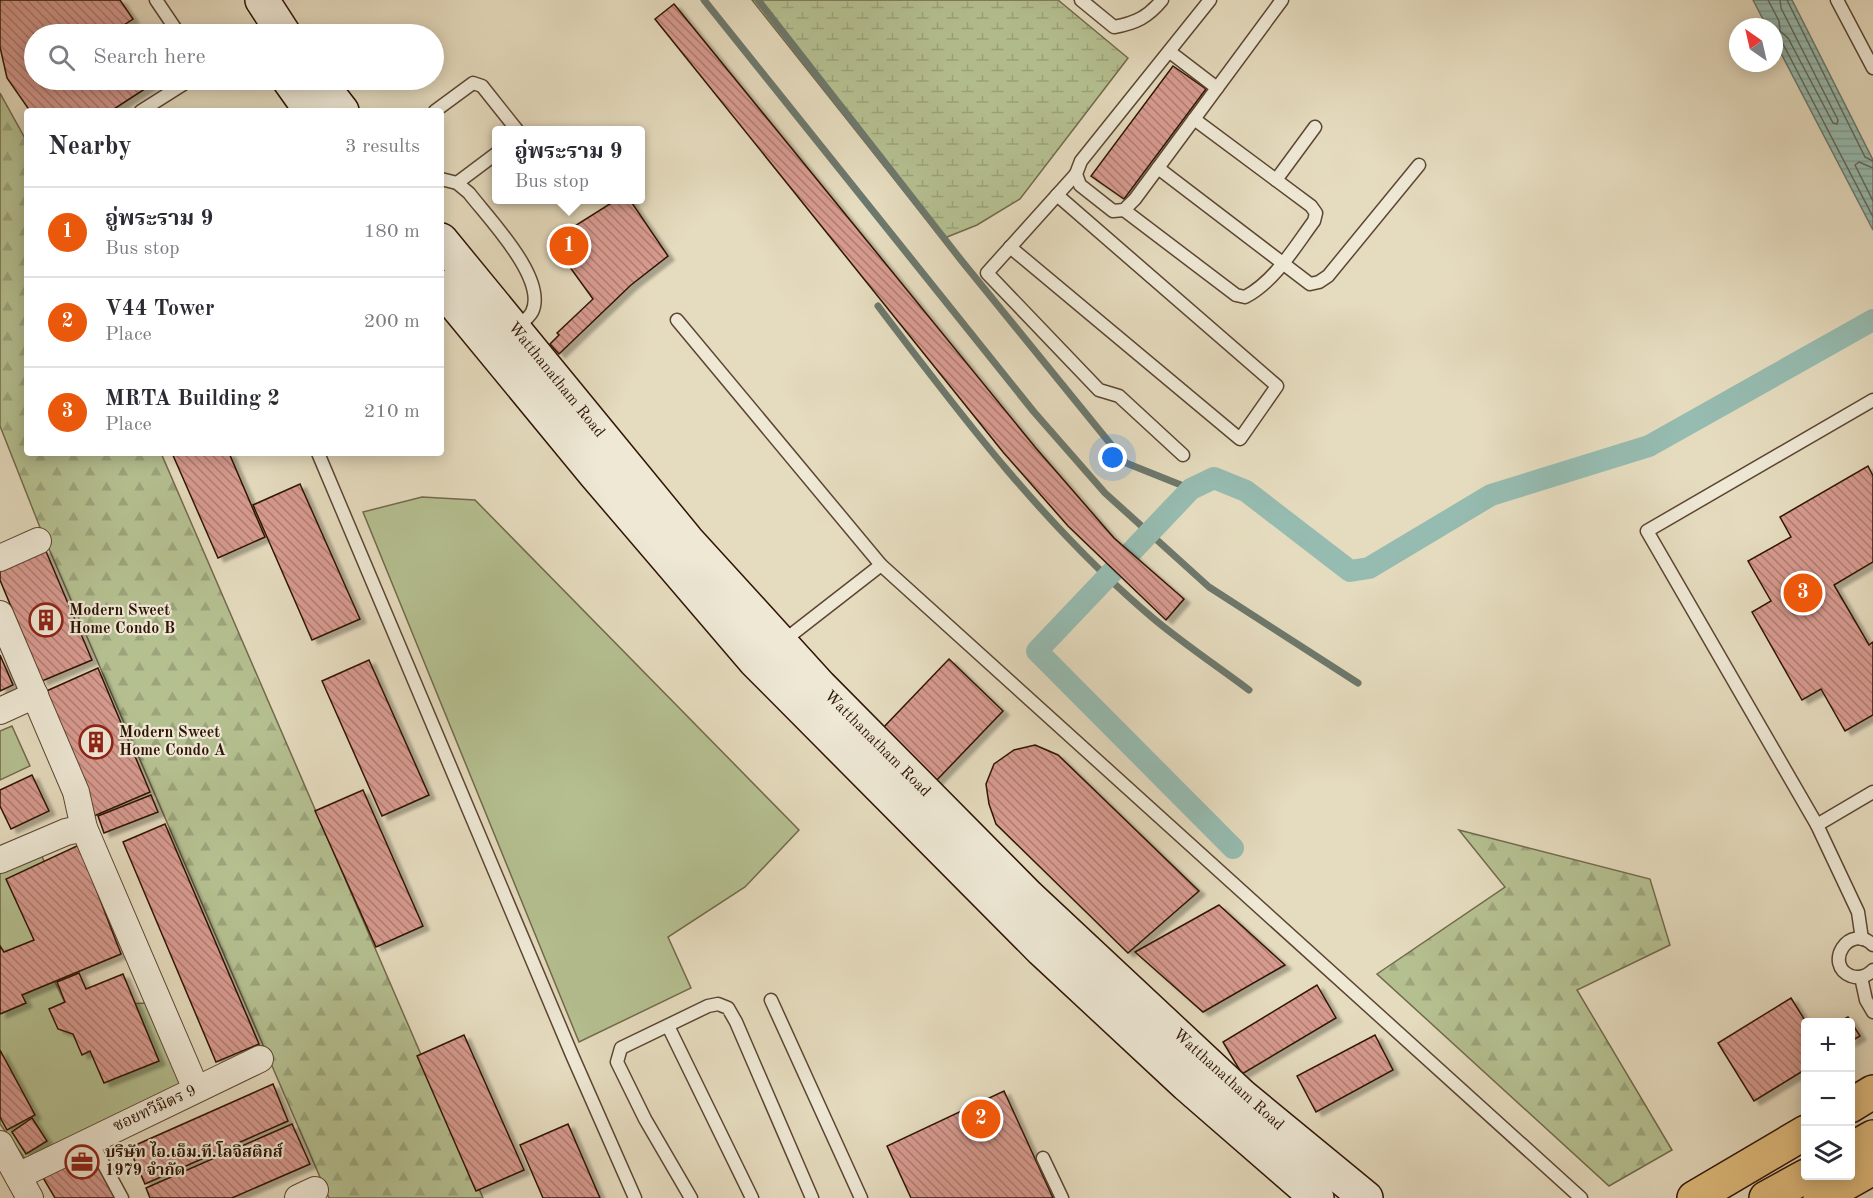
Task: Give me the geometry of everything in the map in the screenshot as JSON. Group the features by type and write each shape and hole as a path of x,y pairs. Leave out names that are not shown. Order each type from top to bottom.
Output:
{"main road":[{"path":"1855,1103 1873,1092"},
{"path":"1694,1198 1801,1135"},
{"path":"1855,1148 1873,1137"},
{"path":"1820,1198 1873,1168"},
{"path":"1766,1198 1801,1179"},
{"path":"1858,1198 1873,1190"}],"street":[{"path":"237,0 252,24"},
{"path":"262,0 278,24"},
{"path":"296,90 309,108"},
{"path":"326,90 340,108"},
{"name":"Watthanatham Road","path":"444,245 503,339 602,483 768,652 1042,950 1187,1084 1317,1198"},
{"name":"Watthanatham Road","path":"445,300 503,339"},
{"path":"0,558 38,541"},
{"path":"0,614 76,792 84,828 196,1089"},
{"name":"Watthanatham Road","path":"768,652 820,686 1028,896 1242,1096 1366,1198"},
{"path":"0,711 35,695"},
{"path":"0,860 66,832 84,828"},
{"name":"ซอยทวีมิตร 9","path":"24,1187 90,1139 260,1059"},
{"path":"0,1144 24,1187"}],"lane":[{"path":"156,0 172,24"},
{"path":"1081,0 1114,27 1135,23 1151,13 1162,0"},
{"path":"1183,455 1119,396 1100,390 987,273 1076,174 1082,161 1210,0"},
{"path":"1124,210 1158,168 1282,0"},
{"path":"1837,0 1873,68"},
{"path":"1170,52 1217,88"},
{"path":"439,108 472,83 482,86 513,126"},
{"path":"146,108 174,90"},
{"path":"1076,174 1080,185 1113,211 1124,210 1236,295 1245,297 1257,291 1282,264 1314,221 1316,213 1194,119"},
{"path":"1276,180 1316,127"},
{"path":"457,183 492,157"},
{"path":"1158,168 1310,284 1319,282 1328,276 1419,165"},
{"path":"444,180 457,183 469,193 526,268 534,298 532,312 503,339"},
{"path":"1010,247 1240,439 1277,386 1057,195"},
{"path":"677,320 881,565 1581,1198"},
{"path":"1862,939 1858,912 1817,825 1647,531 1873,400"},
{"path":"319,456 562,1034 635,1198"},
{"path":"768,652 881,565"},
{"path":"1817,825 1873,792"},
{"path":"1873,945 1862,939 1846,942 1839,956 1843,971 1854,977 1861,977 1873,970"},
{"path":"1861,977 1866,1000 1873,1012"},
{"path":"771,1000 861,1198"},
{"path":"691,1198 645,1119 617,1062 621,1048 708,1006 718,1004 728,1008 764,1082 812,1198"},
{"path":"668,1026 752,1198"},
{"path":"90,1139 122,1198"},
{"path":"1043,1158 1062,1198"}],"green space":[{"path":"752,0 1058,0 1128,58 1020,199 977,225 942,239"},
{"path":"0,93 24,137 24,456 162,456 483,1198 329,1198 43,535 0,426"},
{"path":"422,497 475,500 799,830 745,887 668,937 691,988 579,1042 363,512"},
{"path":"12,726 30,766 0,780 0,731"},
{"path":"1459,830 1650,879 1670,945 1577,990 1672,1150 1609,1186 1377,974 1505,887"},
{"path":"40,852 89,962 52,976 67,1007 146,1003 183,1085 26,1160 0,1124 0,870"}],"water":[{"path":"1753,0 1792,0 1873,160 1873,230 1783,57 1783,18 1762,18"}],"building":[{"path":"0,0 120,0 133,19 126,24 24,24 24,90 143,90 116,108 28,108 7,78 0,47"},
{"path":"674,4 1035,447 1114,538 1184,599 1166,620 1068,526 1003,452 655,19"},
{"path":"1173,66 1206,89 1124,199 1091,176"},
{"path":"610,204 633,204 668,256 631,285 559,354 550,344 559,335 557,333 593,299 551,241"},
{"path":"173,456 230,456 265,537 218,558"},
{"path":"1868,466 1873,476 1873,562 1834,585 1869,645 1873,642 1873,715 1845,731 1821,689 1802,700 1752,612 1771,601 1748,561 1791,537 1780,517"},
{"path":"300,484 360,619 312,640 253,505"},
{"name":"Modern Sweet Home Condo B","path":"45,549 92,660 42,681 0,580 0,569"},
{"path":"0,655 13,685 0,691"},
{"path":"949,659 1003,711 935,782 881,730"},
{"path":"369,660 429,795 382,816 322,681"},
{"name":"Modern Sweet Home Condo A","path":"98,668 150,792 94,816 42,693"},
{"path":"1035,745 1058,755 1199,891 1128,953 996,824 989,804 986,784 994,764 1014,750"},
{"path":"32,775 49,811 11,829 0,806 0,790"},
{"path":"363,790 423,926 376,947 315,811"},
{"path":"151,795 158,812 104,833 98,816"},
{"path":"165,824 259,1044 216,1062 123,842"},
{"path":"79,845 121,954 22,995 26,1003 0,1014 0,946 4,952 34,940 6,879"},
{"path":"1219,905 1285,965 1203,1012 1135,952"},
{"path":"79,973 86,989 123,974 159,1061 104,1083 90,1051 82,1055 73,1034 58,1029 49,1009 65,1002 57,982"},
{"path":"1317,985 1336,1018 1242,1074 1223,1042"},
{"path":"1791,998 1804,1018 1801,1018 1801,1072 1754,1101 1718,1043"},
{"path":"1855,1028 1860,1036 1855,1039"},
{"path":"464,1035 524,1170 476,1191 417,1056"},
{"path":"1375,1035 1393,1070 1316,1112 1297,1076"},
{"path":"0,1050 35,1115 7,1130 0,1117"},
{"path":"273,1084 288,1121 145,1184 129,1148"},
{"path":"1004,1091 1053,1198 911,1198 887,1146"},
{"path":"32,1118 47,1141 26,1154 12,1132"},
{"path":"292,1124 310,1164 232,1198 150,1198 146,1188"},
{"path":"568,1124 600,1198 543,1198 520,1145"},
{"name":"บริษัท ไอ.เอ็ม.ที.โลจิสติกส์ 1979 จำกัด","path":"90,1149 117,1198 55,1198 42,1176"}],"waterway":[{"path":"704,0 1034,412 1105,493 1209,587 1358,683"},
{"path":"758,0 961,260 1126,463 1191,489"},
{"path":"878,306 1007,470 1078,548 1154,619 1249,690"},
{"path":"1233,848 1037,651 1191,489 1214,478 1246,491 1350,571 1369,568 1491,495 1649,446 1873,320"}],"place":[{"name":"อู่พระราม 9","path":"569,246"},
{"name":"MRTA Building 2","path":"1803,593"},
{"name":"Modern Sweet Home Condo B","path":"46,620"},
{"name":"Modern Sweet Home Condo A","path":"96,742"},
{"name":"V44 Tower","path":"981,1119"},
{"name":"บริษัท ไอ.เอ็ม.ที.โลจิสติกส์ 1979 จำกัด","path":"82,1162"}]}
